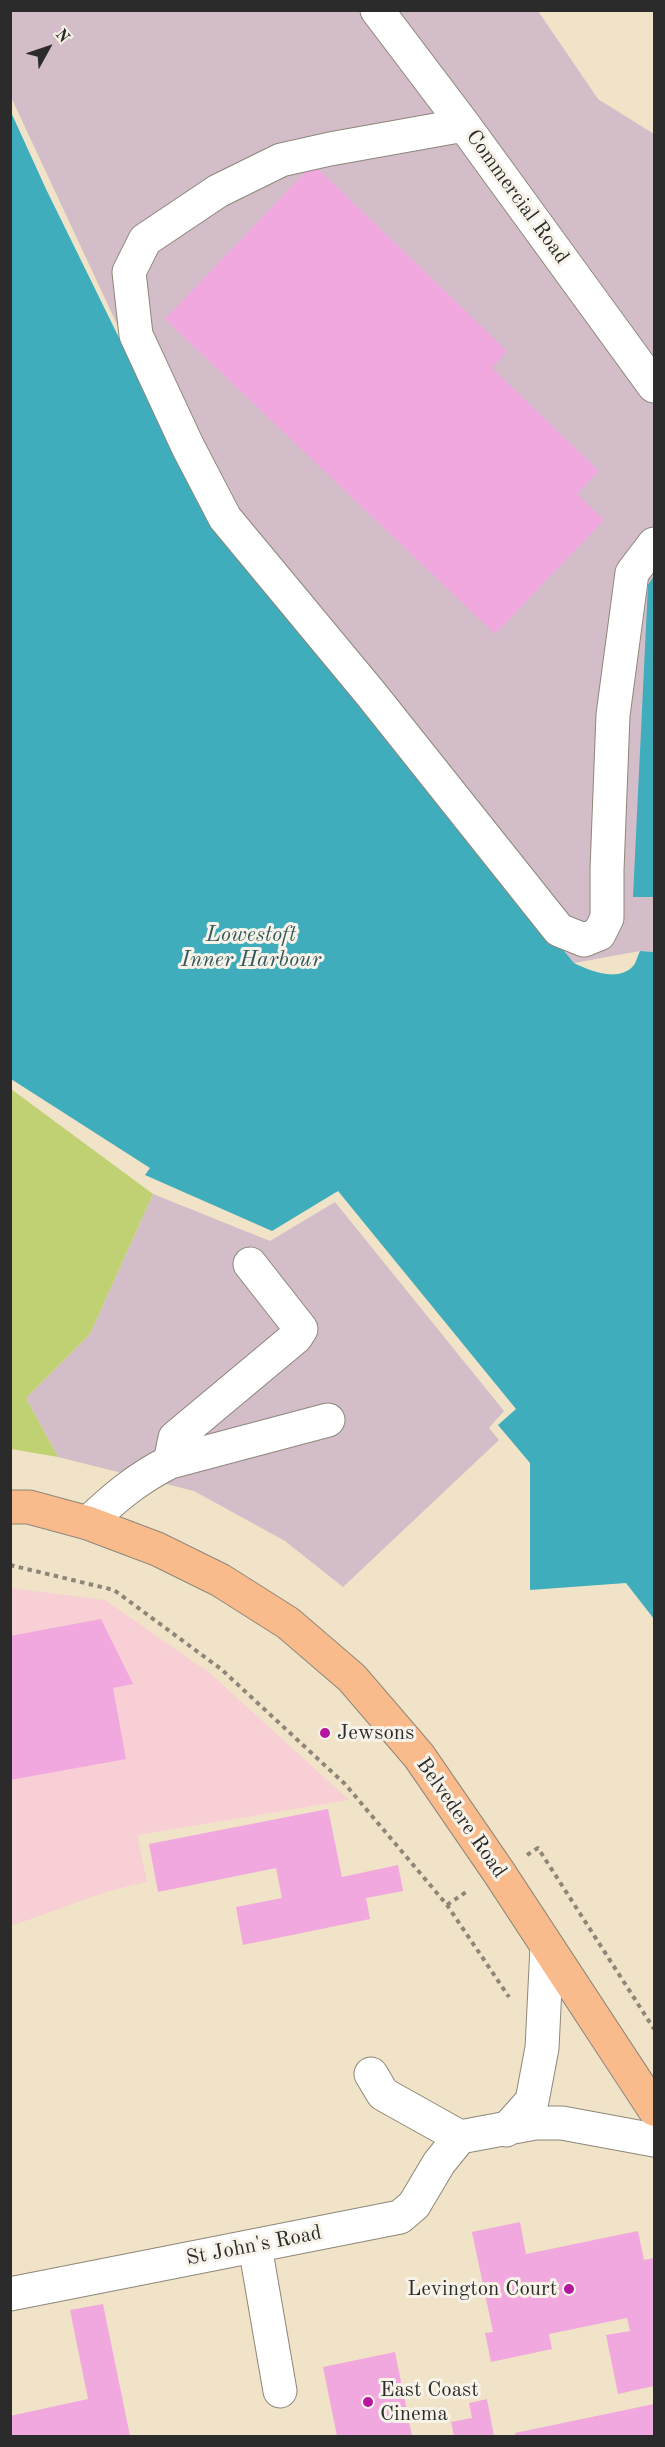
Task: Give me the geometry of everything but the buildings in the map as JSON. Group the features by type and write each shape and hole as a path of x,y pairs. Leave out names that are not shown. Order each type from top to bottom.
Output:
{"highway":[{"name":"Belvedere Road","path":"10,1507 29,1507 88,1523 157,1549 220,1580 288,1623 352,1678 419,1756 498,1871 654,2109"}],"street":[{"name":"Commercial Road","path":"377,10 464,125 654,386"},
{"path":"464,125 281,160 218,191 145,240 129,272 136,335 188,447 225,518 371,694 560,930 584,940 599,934 608,918 607,870 613,715 632,573 654,544"},
{"path":"170,1462 175,1438 296,1337 301,1329 250,1264"},
{"path":"88,1523 116,1495 148,1473 170,1462 328,1420"},
{"path":"506,2130 532,2101 542,2048 547,1947"},
{"path":"371,2074 383,2094 460,2137 535,2123 562,2123 654,2140"},
{"name":"St John's Road","path":"10,2295 400,2217 414,2205 439,2163 460,2137"},
{"path":"255,2246 280,2391"}],"path":[{"path":"10,1565 114,1590 222,1669 345,1784 447,1905 511,2000"}],"shaded area":[{"path":"10,11 538,11 598,99 654,134 654,952 640,951 574,963 206,515 11,97"},
{"path":"153,1194 270,1241 335,1202 504,1411 489,1428 499,1440 343,1587 285,1541 194,1491 58,1457 26,1398 90,1334"},
{"path":"10,1588 105,1600 211,1674 349,1800 137,1835 147,1882 109,1891 11,1926"}],"green space":[{"path":"11,1089 153,1194 90,1334 26,1398 58,1457 11,1449"}],"water":[{"name":"Lowestoft Inner Harbour","path":"10,110 46,189 206,515 574,963 604,974 621,973 634,965 640,951 654,952 654,1619 626,1583 530,1590 530,1463 498,1425 516,1409 338,1191 272,1231 145,1175 150,1168 11,1079"},
{"path":"654,576 654,897 633,897 648,585"}],"place":[{"name":"Jewsons","path":"325,1733"},
{"name":"Levington Court","path":"569,2289"},
{"name":"East Coast Cinema","path":"368,2402"}]}
